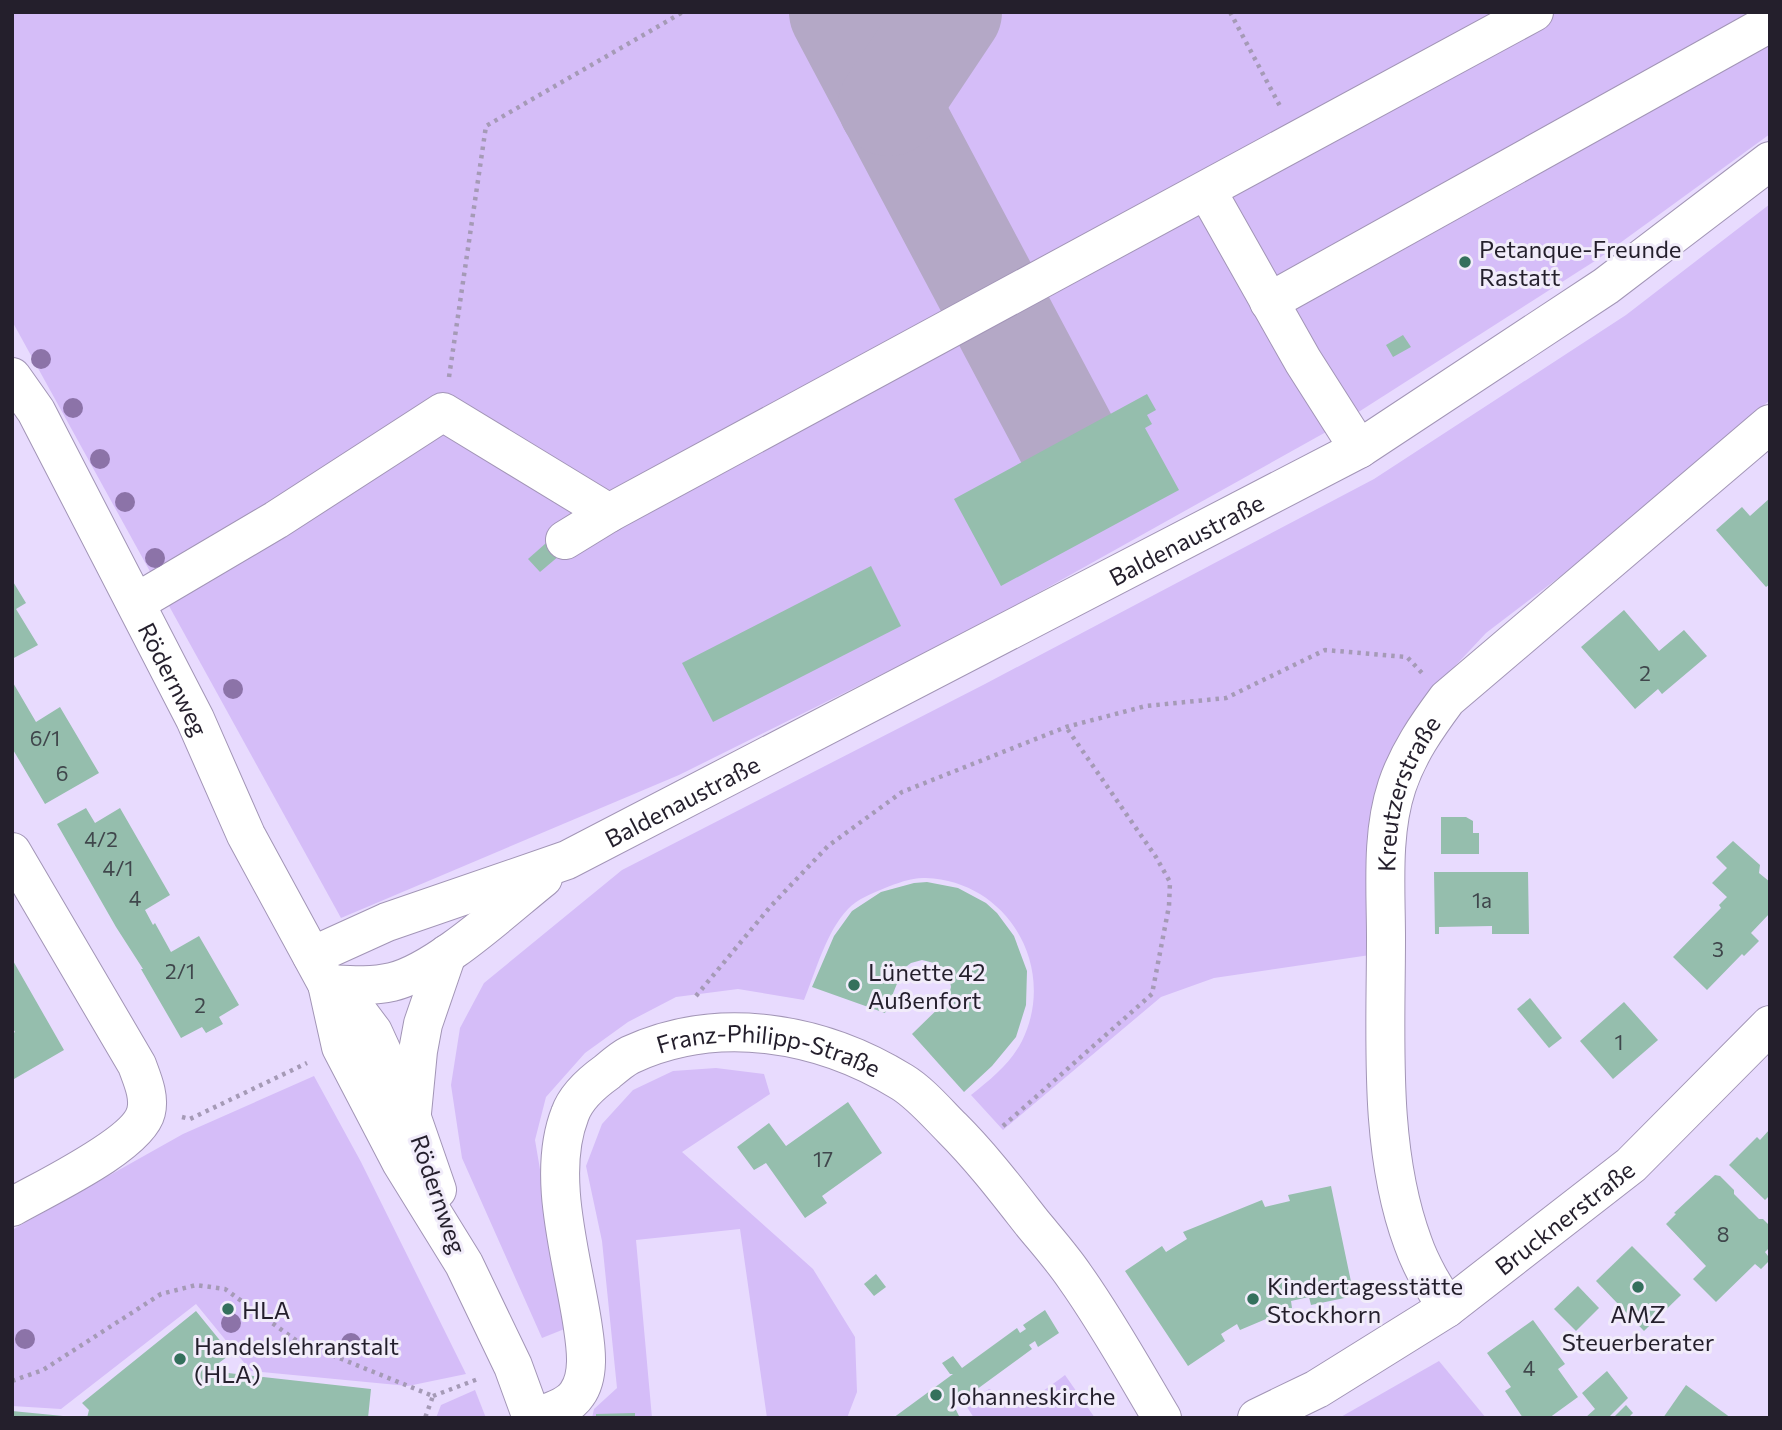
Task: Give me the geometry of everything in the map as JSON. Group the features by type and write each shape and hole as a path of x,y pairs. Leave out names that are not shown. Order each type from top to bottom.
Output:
{"street":[{"path":"565,540 609,513 1534,12"},
{"path":"1269,302 1770,23"},
{"name":"Baldenaustraße","path":"320,970 387,922 566,860 1359,449 1606,286 1770,161"},
{"path":"1207,191 1269,302 1359,449"},
{"name":"Rödernweg","path":"12,377 36,411 136,602 195,719 246,835 320,970 373,1032 411,1115 464,1264"},
{"path":"136,602 276,520 443,412 609,513"},
{"name":"Kreutzerstraße","path":"1447,1308 1412,1242 1394,1166 1386,1063 1386,858 1396,787 1409,757 1447,699 1770,425"},
{"path":"12,852 137,1065 146,1089 146,1111 139,1128 122,1143 12,1208"},
{"name":"Baldenaustraße","path":"320,970 366,986 394,981 416,973 447,954 566,860"},
{"path":"411,1115 423,1024 447,954"},
{"name":"Rödernweg","path":"320,970 341,1047 401,1162 464,1264 513,1366 533,1418"},
{"name":"Brucknerstraße","path":"1257,1418 1318,1389 1447,1308 1631,1165 1770,1025"},
{"name":"Franz-Philipp-Straße","path":"533,1418 567,1404 578,1394 583,1379 586,1350 565,1224 560,1150 570,1112 592,1083 627,1056 663,1042 695,1034 738,1032 778,1035 816,1045 860,1061 904,1083 974,1151 1075,1277 1163,1418"}],"path":[{"path":"443,412 486,126 683,12"},
{"path":"1230,12 1298,139"},
{"path":"695,1034 692,1000 770,907 828,846 902,792 1066,727 1146,706 1226,698 1325,650 1407,657 1447,699"},
{"path":"974,1151 1152,994 1170,882 1156,857 1066,727"},
{"path":"12,1381 43,1370 161,1294 196,1285 225,1289 297,1341 433,1396 513,1366"},
{"path":"425,1418 433,1396"}],"shaded area":[{"path":"12,12 1770,12 1770,134 1598,259 1335,427 977,627 679,775 341,918 12,321"},
{"path":"1770,204 1770,400 1574,566 1486,633 1427,696 1370,955 1214,978 1161,997 1003,1130 971,1095 1012,1057 1022,1041 1032,1013 1034,985 1029,958 1018,933 1002,912 981,894 955,883 916,878 870,894 852,905 840,918 822,952 804,1000 738,989 676,997 628,1022 585,1053 546,1097 535,1140 567,1328 542,1338 462,1158 451,1085 460,1028 484,983 622,870 985,684 1374,479 1626,315"},
{"path":"716,1068 764,1074 770,1094 682,1152 813,1269 855,1337 857,1392 847,1418 767,1418 740,1229 636,1240 652,1418 592,1418 594,1409 617,1388 602,1241 586,1166 602,1124 633,1090 673,1071"},
{"name":"HLA","path":"314,1076 361,1162 466,1374 408,1386 251,1371 196,1304 61,1409 12,1406 12,1230 183,1134"},
{"path":"1439,1361 1486,1418 1339,1418"},
{"path":"1065,1375 1095,1418 974,1418 965,1404 989,1389 1013,1397 1030,1397"},
{"path":"475,1390 486,1418 436,1418 441,1405"}],"building":[{"path":"1403,335 1411,347 1393,357 1386,345"},
{"path":"1147,394 1156,410 1147,415 1152,424 1145,428 1179,490 1001,586 954,499"},
{"path":"1770,498 1770,584 1766,587 1716,530 1742,507 1750,516"},
{"path":"554,536 566,550 540,572 528,559"},
{"path":"871,566 901,626 713,722 682,663"},
{"path":"12,580 26,603 16,609 38,645 12,659"},
{"path":"1624,610 1659,651 1684,630 1707,656 1662,694 1658,689 1635,709 1581,647"},
{"path":"12,681 36,722 60,707 99,773 45,804 12,748"},
{"path":"86,808 95,823 120,808 170,895 145,910 153,925 155,923 171,952 199,936 239,1005 219,1017 223,1024 206,1033 202,1027 181,1038 57,824"},
{"path":"1441,817 1466,817 1473,821 1473,833 1479,833 1479,854 1441,854"},
{"path":"1733,841 1760,865 1759,873 1770,882 1770,913 1751,933 1759,941 1744,956 1742,954 1707,990 1673,957 1721,908 1719,905 1727,897 1712,883 1727,868 1716,857"},
{"path":"1434,872 1528,872 1529,934 1492,934 1492,926 1439,927 1439,934 1435,934"},
{"name":"Lünette 42 Außenfort","path":"927,882 958,888 986,903 1014,936 1027,971 1026,1005 1016,1037 992,1066 964,1092 912,1034 948,999 951,987 949,975 938,964 922,960 903,969 885,1013 812,987 834,936 852,911 881,892"},
{"path":"12,959 64,1050 14,1079 12,1034 15,1032 12,1027"},
{"path":"1530,998 1562,1038 1549,1048 1517,1009"},
{"path":"1624,1002 1658,1040 1613,1079 1580,1041"},
{"path":"848,1102 882,1153 822,1196 827,1203 805,1218 766,1163 754,1170 737,1147 769,1123 786,1146"},
{"path":"1770,1129 1770,1195 1765,1200 1729,1165 1757,1137 1760,1140"},
{"path":"1715,1175 1720,1176 1759,1219 1763,1219 1770,1226 1770,1247 1765,1252 1768,1262 1761,1269 1755,1264 1716,1302 1693,1279 1706,1266 1666,1224 1676,1214 1674,1213"},
{"path":"1331,1186 1354,1296 1311,1305 1309,1297 1291,1301 1292,1308 1240,1330 1237,1324 1221,1334 1225,1341 1188,1366 1125,1271 1162,1246 1166,1252 1187,1239 1183,1232 1262,1200 1265,1207 1290,1201 1288,1195"},
{"path":"1632,1246 1681,1295 1644,1331 1596,1281"},
{"path":"876,1274 886,1287 874,1296 864,1284"},
{"path":"1578,1286 1599,1308 1576,1331 1554,1309"},
{"path":"1045,1310 1059,1333 1038,1347 1035,1341 1029,1345 1032,1349 954,1406 960,1418 893,1418 953,1374 950,1374 942,1363 953,1356 962,1368 1017,1328 1020,1333 1026,1329 1023,1325"},
{"name":"Handelslehranstalt (HLA)","path":"196,1311 231,1354 216,1365 224,1376 228,1373 371,1389 368,1418 87,1418 89,1410 82,1403"},
{"path":"1533,1320 1565,1364 1558,1369 1578,1397 1549,1418 1523,1418 1505,1391 1511,1387 1487,1353"},
{"path":"1607,1371 1628,1398 1608,1418 1585,1418 1595,1409 1582,1393"},
{"path":"1686,1385 1731,1418 1663,1418"},
{"path":"1626,1405 1633,1413 1628,1418 1613,1418"},
{"path":"12,1411 63,1416 63,1418 12,1418"},
{"path":"635,1413 635,1418 596,1418 596,1414"}],"taxiway":[{"path":"840,12 1066,438"},
{"path":"889,105 951,12"}],"place":[{"name":"Petanque-Freunde Rastatt","path":"1465,262"},
{"name":"Lünette 42 Außenfort","path":"854,985"},
{"name":"AMZ Steuerberater","path":"1638,1287"},
{"name":"Kindertagesstätte Stockhorn","path":"1253,1299"},
{"name":"HLA","path":"228,1309"},
{"name":"Handelslehranstalt (HLA)","path":"180,1359"},
{"name":"Johanneskirche","path":"936,1395"}]}
